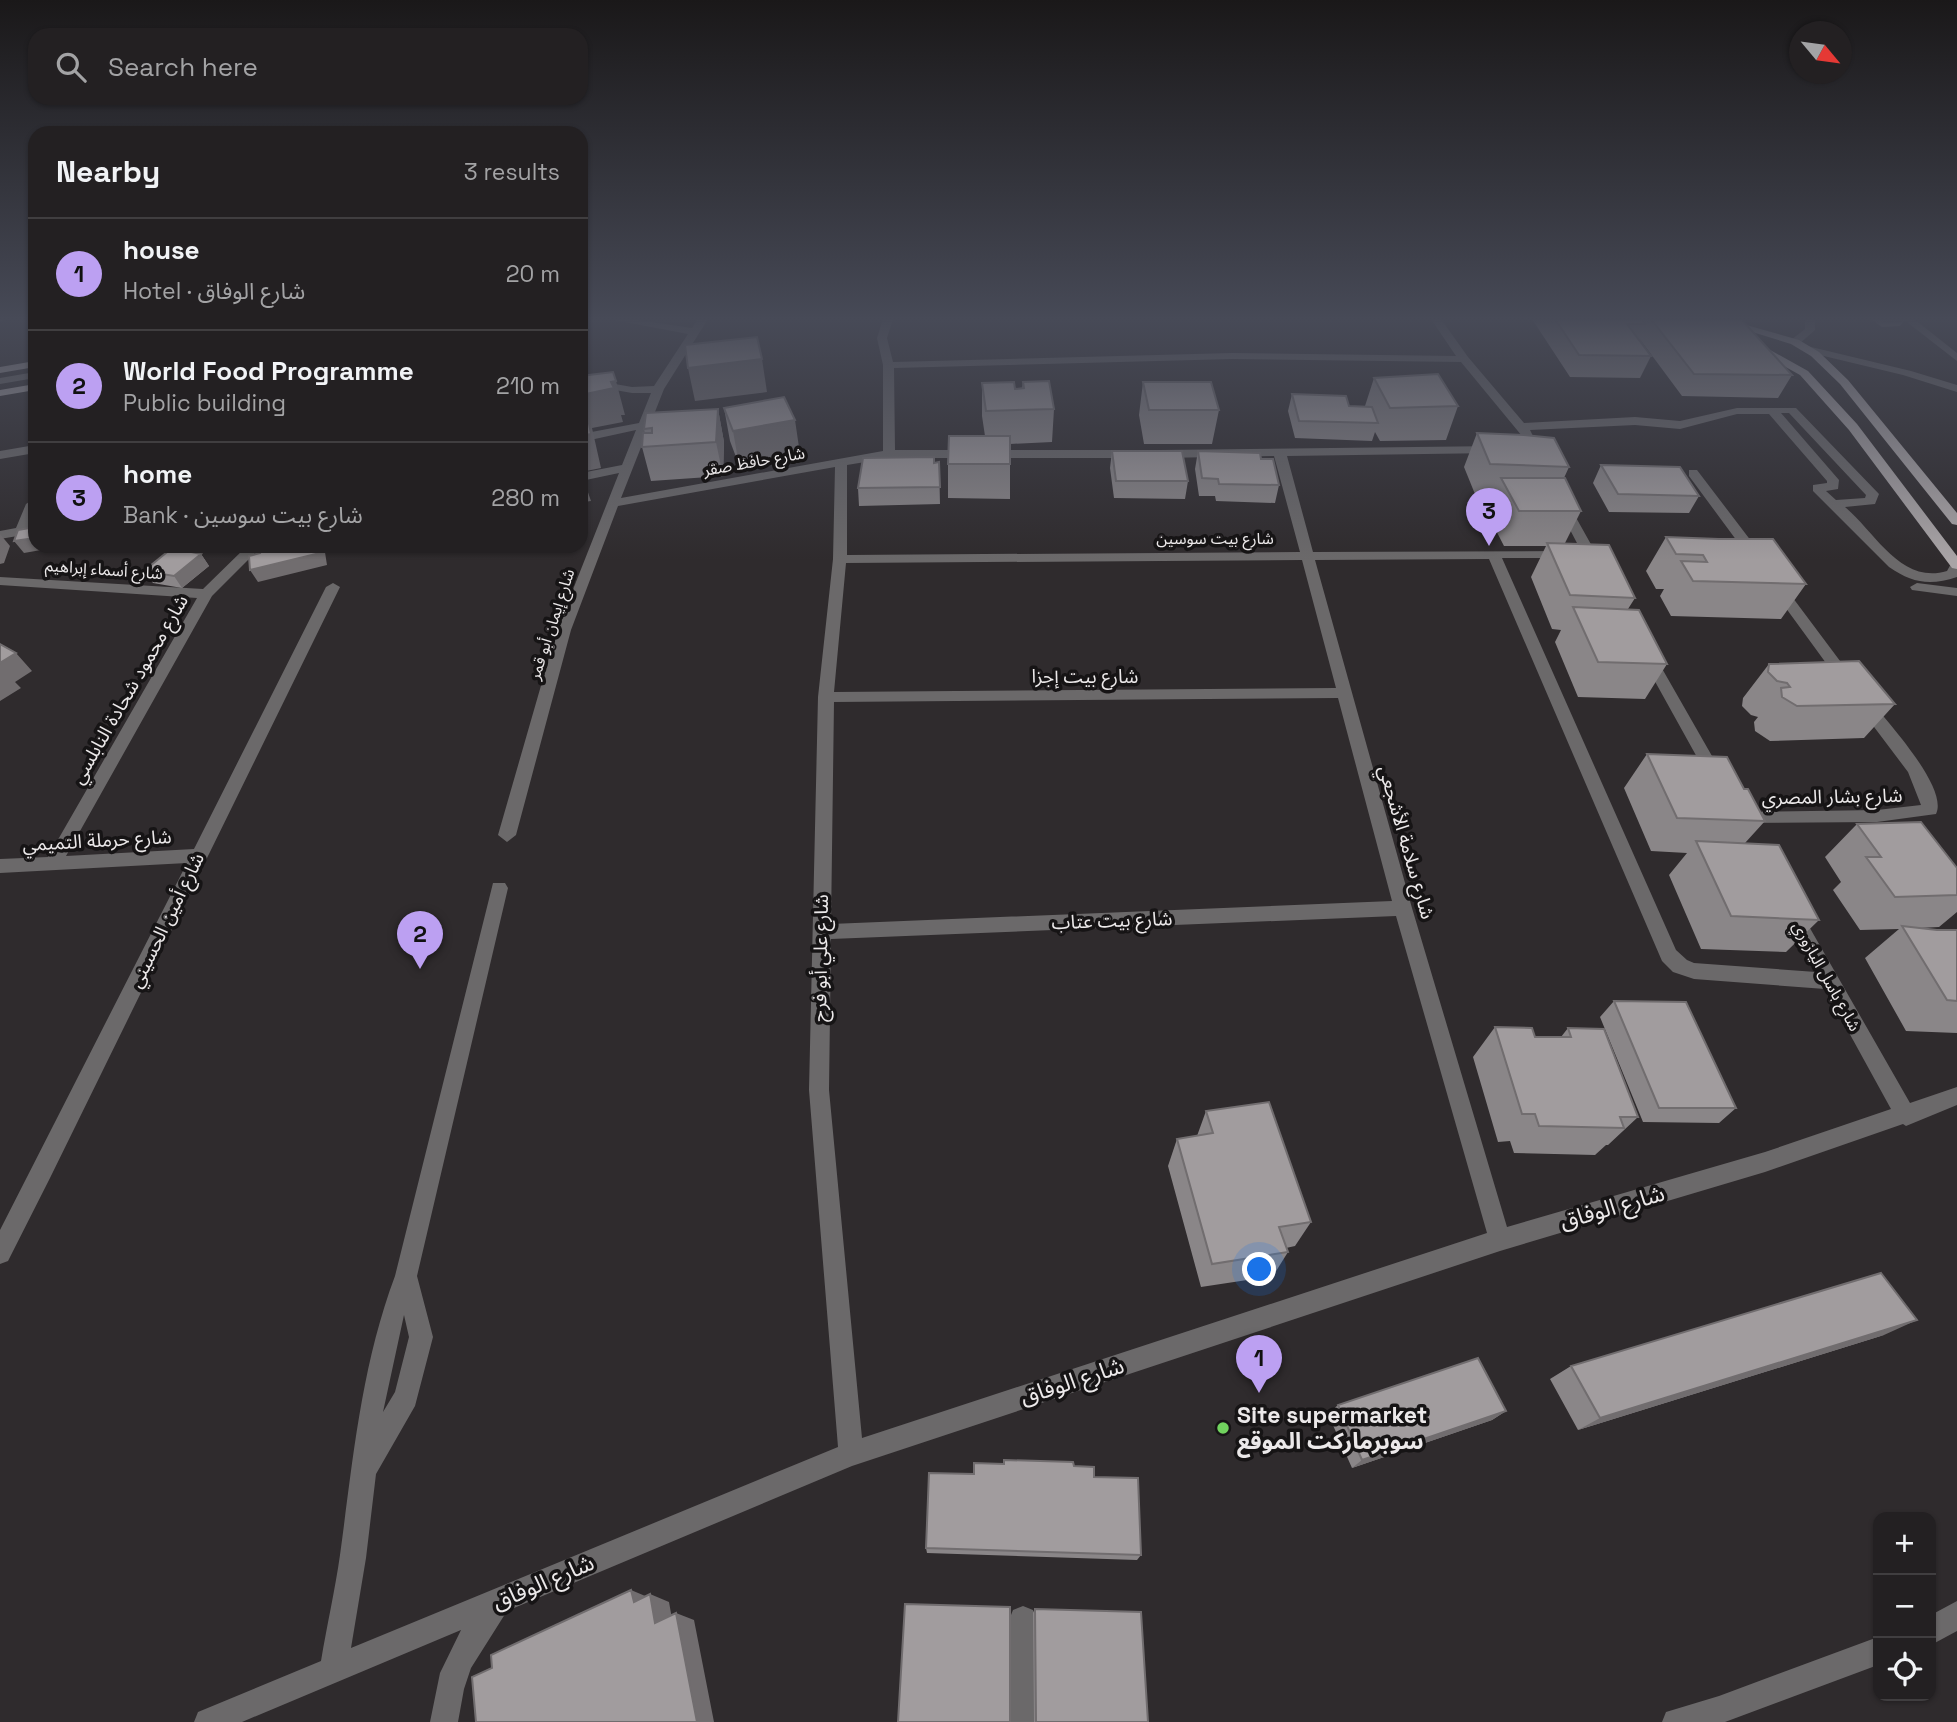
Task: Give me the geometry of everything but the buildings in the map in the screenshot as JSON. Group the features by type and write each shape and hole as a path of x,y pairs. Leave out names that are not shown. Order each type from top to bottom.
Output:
{"main road":[{"path":"1828,399 1853,427 1957,565"},
{"path":"1855,399 1957,521"}],"street":[{"name":"شارع إيمان أبو قمر","path":"507,835 564,630 654,399"},
{"path":"889,399 890,454"},
{"path":"1495,399 1545,471"},
{"path":"1783,399 1873,494 1871,501 1832,504"},
{"path":"1525,439 1685,431 1792,410"},
{"path":"1775,412 1833,480 1834,486 1817,488 1903,572 1924,578 1941,578 1952,574 1957,565"},
{"path":"588,437 644,425"},
{"name":"شارع حافظ صقر","path":"613,503 890,454 1280,454 1504,448"},
{"path":"0,455 28,450"},
{"name":"شارع سلامة الأشجعي","path":"1280,454 1403,908 1500,1240"},
{"name":"شارع علي أبو فرح","path":"841,462 840,559 826,696 819,1090 851,1454"},
{"path":"588,476 628,467"},
{"name":"شارع بشار المصري","path":"1637,638 1736,811 1908,815 1930,810 1930,797 1916,773 1693,473"},
{"path":"1558,495 1604,578"},
{"path":"1832,504 1837,518 1890,575 1923,589 1957,592"},
{"path":"0,535 28,530"},
{"name":"شارع محمود شحادة النابلسي","path":"53,864 206,594 248,553"},
{"name":"شارع بيت سوسين","path":"840,559 1590,554"},
{"path":"1494,555 1669,955 1680,966 1694,971 1830,981"},
{"name":"شارع أسماء إبراهيم","path":"0,580 206,594"},
{"name":"شارع أمين الحسيني","path":"0,1253 78,1103 197,856 333,587"},
{"name":"شارع بيت إجزا","path":"826,696 1344,693"},
{"name":"شارع حرملة التميمي","path":"0,866 197,856"},
{"path":"334,1668 367,1428 387,1332 406,1276 499,888"},
{"name":"شارع باسل اليازوري","path":"1784,899 1906,1116"},
{"name":"شارع بيت عتاب","path":"820,932 1403,908"},
{"name":"شارع الوفاق","path":"208,1722 851,1454 1500,1240 1765,1162 1957,1097"},
{"path":"362,1472 406,1397 421,1337 406,1276"},
{"path":"444,1722 445,1705 457,1666 475,1630 499,1601"},
{"path":"1936,1628 1957,1615"},
{"path":"1023,1620 1023,1722"},
{"path":"1676,1722 1719,1710 1873,1653"}],"place":[{"name":"home","path":"1489,546"},
{"name":"World Food Programme","path":"420,969"},
{"name":"house","path":"1259,1393"},
{"name":"Site supermarket سوبرماركت الموقع","path":"1223,1428"}]}
